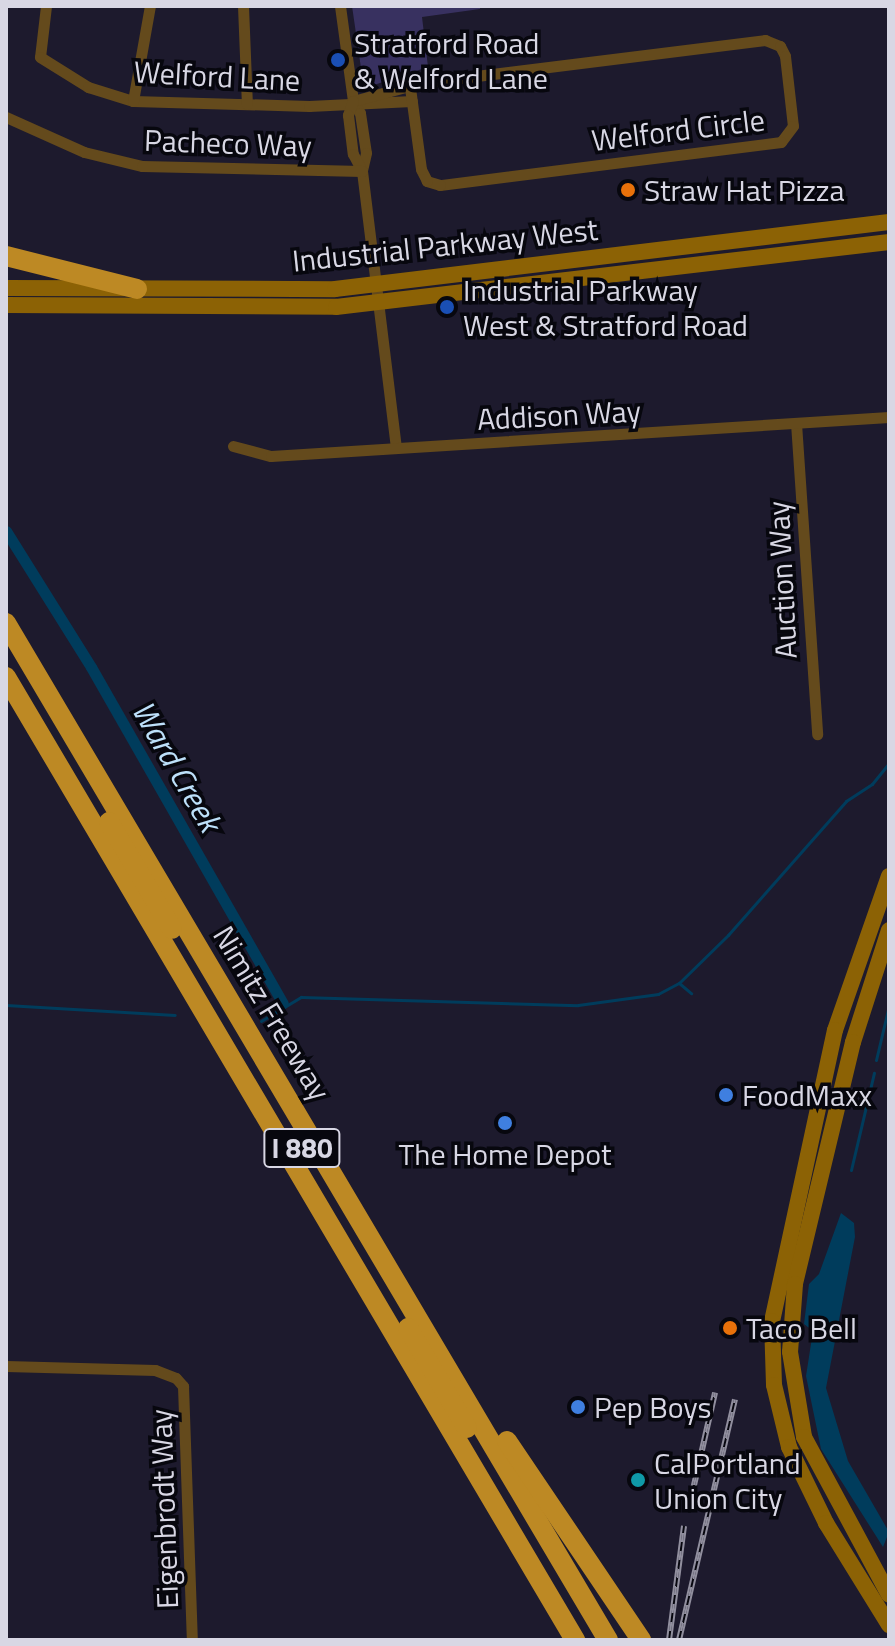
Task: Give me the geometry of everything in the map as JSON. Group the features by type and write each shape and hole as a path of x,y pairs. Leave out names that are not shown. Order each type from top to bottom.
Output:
{"highway":[{"path":"6,256 137,289"},
{"name":"Nimitz Freeway","path":"6,623 607,1639"},
{"name":"I 880","path":"6,648 587,1630 607,1639"},
{"name":"I 880","path":"6,677 575,1640"},
{"name":"I 880","path":"6,701 559,1640"},
{"path":"448,1368 471,1383 641,1640"}],"main road":[{"name":"Industrial Parkway West","path":"6,288 298,291 889,222"},
{"name":"Industrial Parkway West","path":"6,305 273,310 378,302 889,242"},
{"path":"889,876 835,1030 778,1278 773,1369 777,1408 789,1447 853,1567 889,1625"},
{"path":"889,930 853,1042 795,1284 790,1352 804,1437 889,1595"},
{"path":"835,1030 853,1042"},
{"path":"853,1567 871,1564"}],"street":[{"name":"Welford Lane","path":"46,6 40,57 88,87 133,101 247,104 353,101"},
{"path":"133,101 150,6"},
{"path":"243,6 247,104"},
{"path":"340,6 353,101 360,113 366,153 362,171 396,448"},
{"name":"Welford Circle","path":"353,101 366,93 771,41 785,56 793,126 781,142 440,185 427,181 421,169 410,88"},
{"path":"353,101 368,105 412,101"},
{"name":"Pacheco Way","path":"6,117 84,152 142,166 362,171"},
{"name":"Addison Way","path":"233,446 271,456 889,417"},
{"name":"Auction Way","path":"796,423 817,734"},
{"name":"Eigenbrodt Way","path":"6,1366 155,1370 176,1378 186,1398 192,1640"}],"shaded area":[{"path":"352,6 480,6 480,9 422,17 428,67 374,85 362,75"}],"water":[{"path":"841,1213 854,1223 855,1237 826,1388 848,1461 889,1532 883,1547 821,1449 806,1376 813,1331 804,1324 809,1284 819,1274"}],"waterway":[{"name":"Ward Creek","path":"6,531 91,667 283,1003"},
{"path":"261,1021 301,997 578,1005 658,994 679,983 728,935 846,801 872,784 889,763"},
{"path":"679,983 691,993"},
{"name":"Ward Creek","path":"6,1005 175,1015"},
{"path":"876,1060 889,1005"},
{"path":"851,1170 874,1073"}],"railway":[{"path":"692,1494 715,1393"},
{"path":"679,1640 735,1399"},
{"path":"669,1640 684,1526"}],"place":[{"name":"Stratford Road & Welford Lane","path":"338,60"},
{"name":"Straw Hat Pizza","path":"628,190"},
{"name":"Industrial Parkway West & Stratford Road","path":"447,307"},
{"name":"FoodMaxx","path":"726,1095"},
{"name":"The Home Depot","path":"505,1123"},
{"name":"Taco Bell","path":"730,1328"},
{"name":"Pep Boys","path":"578,1407"},
{"name":"CalPortland Union City","path":"638,1480"}]}
